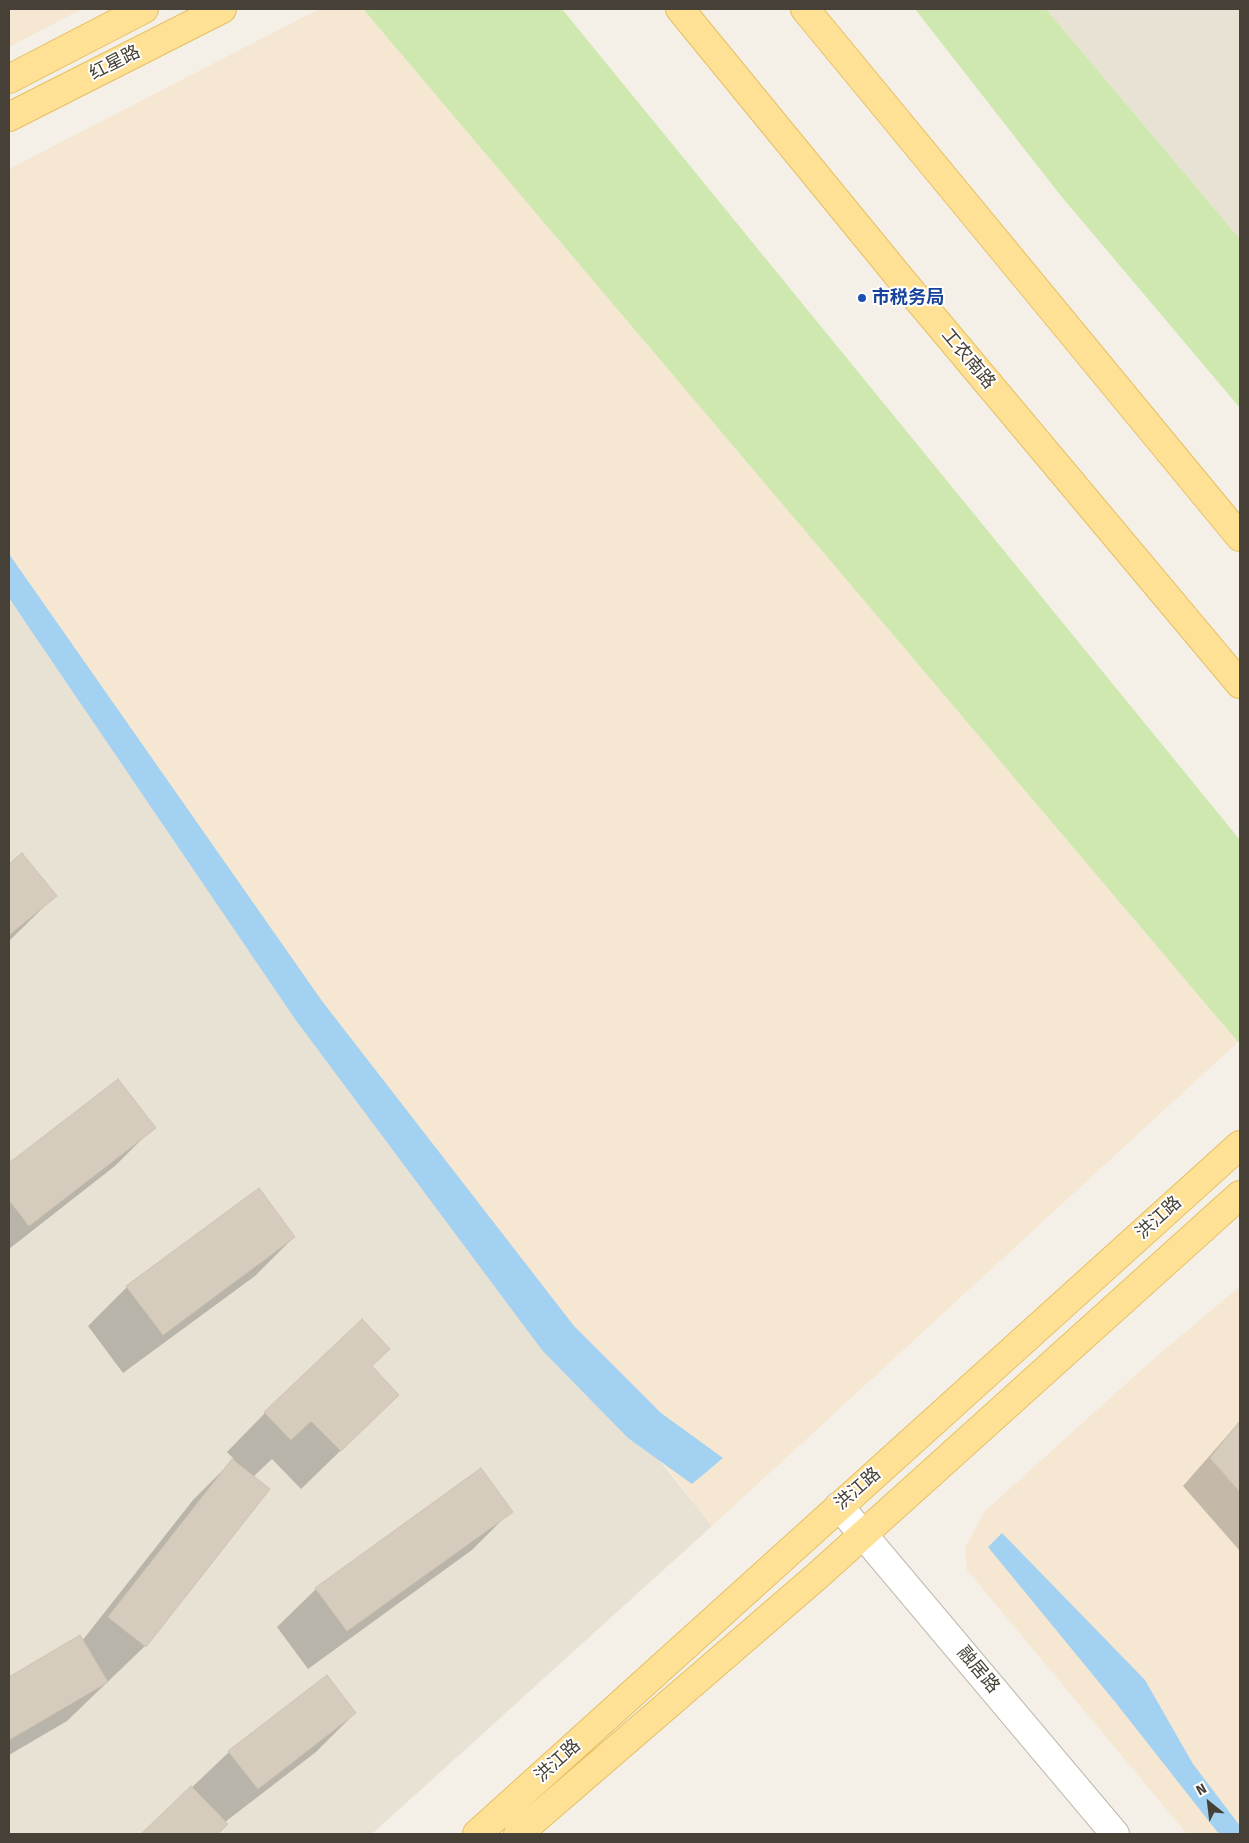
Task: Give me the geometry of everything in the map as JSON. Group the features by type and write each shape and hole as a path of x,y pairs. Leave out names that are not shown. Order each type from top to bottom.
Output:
{"main road":[{"name":"红星路","path":"9,78 144,9"},
{"name":"红星路","path":"9,117 222,9"},
{"name":"工农南路","path":"680,9 900,278 1240,684"},
{"path":"805,9 1240,537"},
{"name":"洪江路","path":"477,1834 1240,1145"},
{"name":"洪江路","path":"518,1834 864,1534 1240,1195"}],"street":[{"name":"融居路","path":"839,1506 1115,1834"}],"shaded area":[{"path":"9,9 82,9 9,47"},
{"path":"319,9 363,9 1238,1042 712,1526 269,951 9,599 9,169"},
{"path":"1046,9 1240,9 1240,239"},
{"path":"9,599 466,1218 712,1526 372,1834 9,1834"},
{"path":"1240,1286 1240,1834 1187,1834 967,1570 965,1548 985,1511 1150,1362"}],"green space":[{"path":"363,9 562,9 1240,840 1240,1040 1238,1042"},
{"path":"915,9 1046,9 1240,239 1240,408 1061,196"}],"water":[{"path":"9,554 322,1001 574,1326 661,1413 723,1458 692,1484 628,1438 542,1350 295,1019 9,598"},
{"path":"1002,1533 1145,1680 1193,1764 1240,1826 1240,1834 1219,1834 1116,1703 988,1547"}],"building":[{"path":"22,853 57,896 9,935 9,864"},
{"path":"118,1079 156,1128 29,1226 9,1200 9,1163"},
{"path":"259,1188 295,1237 163,1335 126,1286"},
{"path":"362,1319 390,1349 372,1366 399,1395 341,1451 311,1421 291,1440 264,1412"},
{"path":"1240,1421 1240,1492 1210,1458"},
{"path":"232,1459 270,1489 146,1647 108,1617"},
{"path":"481,1468 513,1512 347,1631 315,1588"},
{"path":"80,1635 108,1682 9,1740 9,1677"},
{"path":"327,1675 356,1713 258,1789 228,1751"},
{"path":"191,1786 228,1824 218,1834 141,1834"}],"place":[{"name":"市税务局","path":"862,298"}]}
